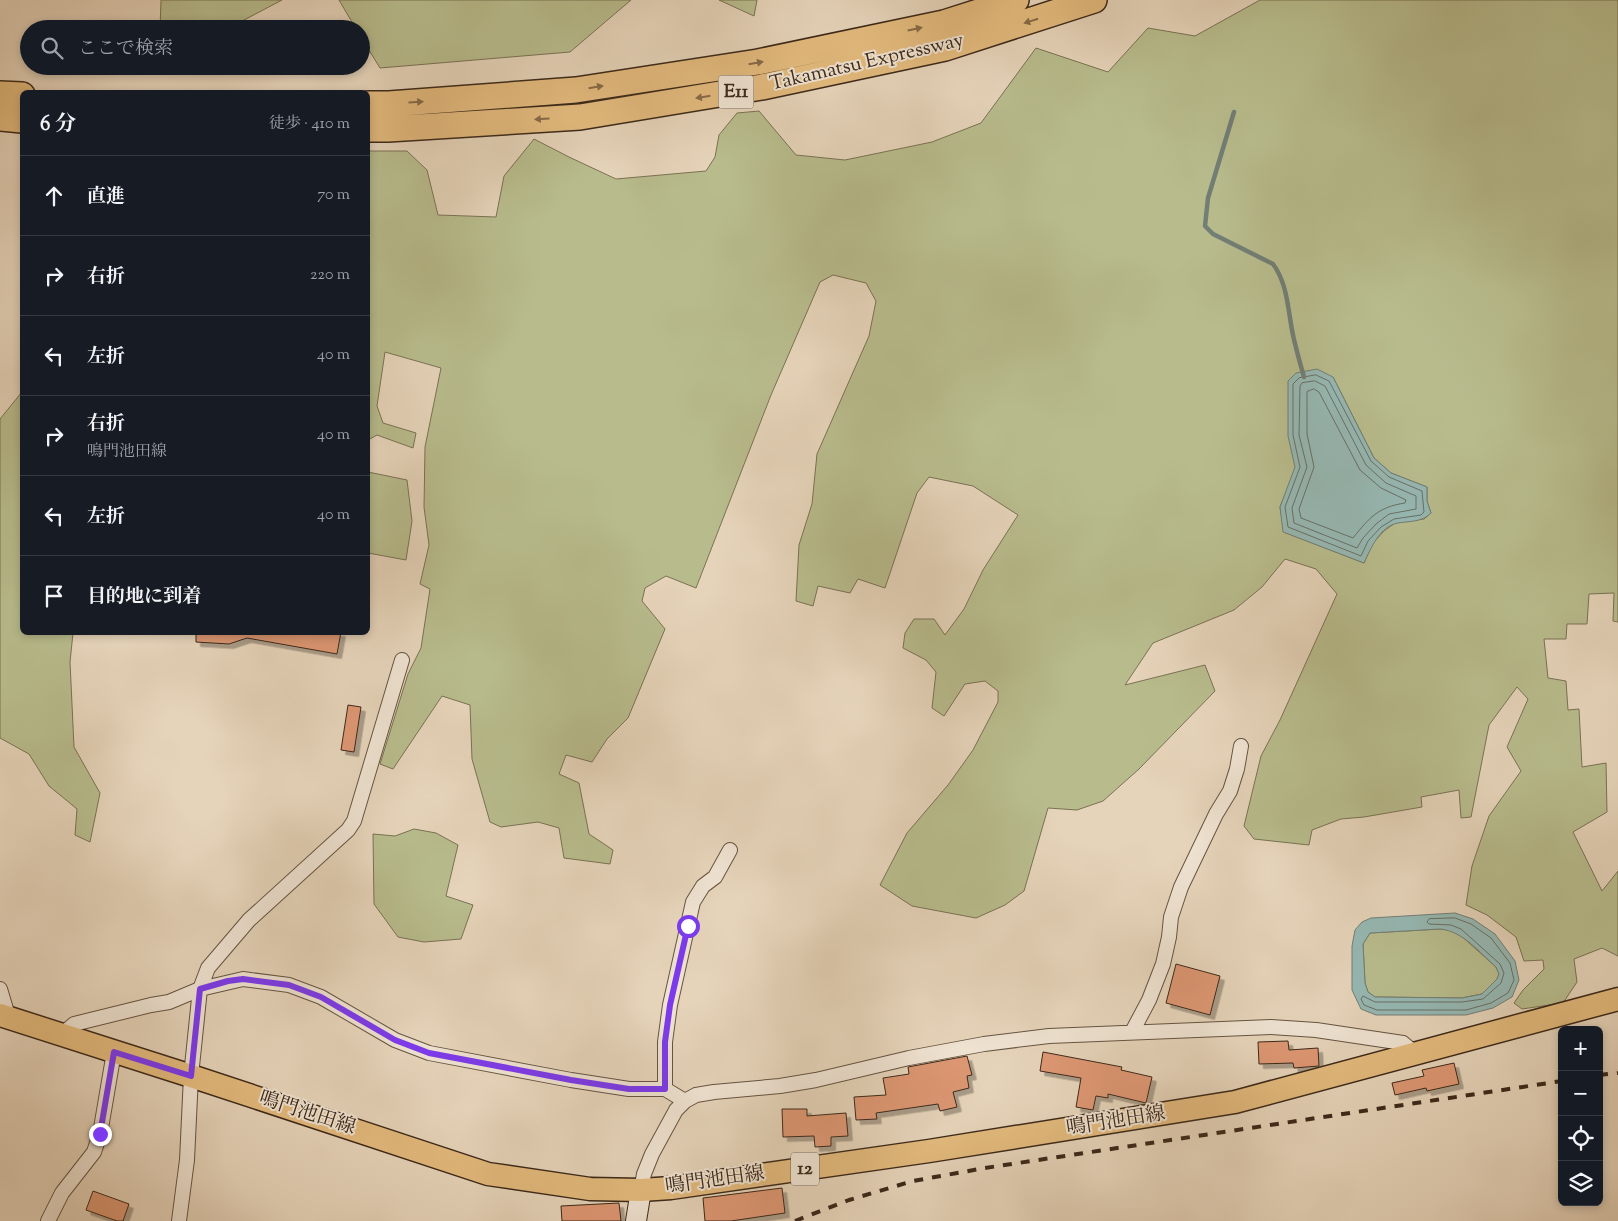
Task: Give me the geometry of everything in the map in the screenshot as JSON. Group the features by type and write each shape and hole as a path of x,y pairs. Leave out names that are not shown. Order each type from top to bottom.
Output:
{"highway":[{"name":"Takamatsu Expressway","path":"370,104 576,90 758,62 944,23 1016,0"},
{"name":"Takamatsu Expressway","path":"370,129 580,117 762,88 945,48 1094,0"},
{"path":"0,94 20,95"},
{"path":"0,118 20,120"}],"main road":[{"name":"鳴門池田線","path":"5,1017 488,1174 590,1189 641,1190 671,1188 929,1151 1235,1102 1618,999"},
{"path":"636,1221 641,1190"}],"street":[{"path":"179,1221 187,1160 191,1076 200,989 208,968 249,920 343,835 354,821 402,660"},
{"path":"1132,1032 1149,1000 1163,964 1171,917 1181,887 1216,814 1230,791 1237,769 1241,746"},
{"path":"665,1089 665,1042 670,1005 693,902 704,886 715,877 730,850"},
{"path":"61,1035 74,1024 169,1002 200,989 243,979 289,985 321,997 395,1040 429,1053 600,1085 629,1089 665,1089 685,1101"},
{"path":"0,989 5,1017"},
{"path":"641,1190 644,1174 652,1154 676,1110 685,1101 696,1095 816,1080 909,1058 984,1044 1049,1036 1271,1027 1316,1030 1403,1043 1416,1054"},
{"path":"48,1221 62,1193 94,1152 100,1134 114,1052"}],"green space":[{"path":"161,0 282,0 244,20 160,20"},
{"path":"339,0 631,0 570,52 380,68 370,52 370,20 351,20"},
{"path":"719,0 757,0 754,16"},
{"path":"1260,0 1618,0 1618,622 1613,621 1614,593 1589,594 1587,624 1567,624 1566,639 1544,639 1548,678 1566,681 1568,710 1579,709 1582,767 1606,763 1607,812 1573,832 1602,891 1618,871 1618,956 1602,948 1574,959 1577,982 1563,1003 1522,1009 1514,1003 1523,990 1544,969 1543,960 1524,961 1516,937 1487,915 1466,905 1472,866 1489,816 1521,771 1507,747 1528,699 1517,687 1489,725 1471,817 1461,818 1459,790 1421,797 1422,807 1341,819 1312,830 1309,845 1254,839 1244,826 1261,756 1280,720 1337,594 1316,569 1285,559 1262,587 1234,610 1153,643 1125,685 1205,665 1215,691 1139,769 1103,801 1077,810 1048,808 1024,891 1005,905 976,918 912,906 880,885 907,833 948,785 973,750 998,702 998,691 985,681 965,684 944,716 932,708 936,672 926,660 903,648 905,633 914,619 934,619 945,635 964,609 983,570 1018,515 973,486 929,477 917,493 885,588 858,579 850,593 818,586 813,606 796,601 799,545 812,504 817,454 869,336 876,301 866,283 833,275 820,282 771,395 696,588 666,576 645,588 642,601 665,629 628,718 607,739 592,762 566,755 559,774 579,783 589,834 613,850 610,864 564,858 559,828 538,822 501,827 490,822 472,759 470,705 442,696 393,769 380,764 408,674 421,648 430,589 420,584 429,545 424,507 425,447 441,368 385,352 377,406 383,423 416,433 413,448 377,435 370,439 370,151 407,151 427,170 438,215 496,217 504,176 534,139 616,179 706,171 715,157 719,135 737,113 759,111 796,155 845,160 932,142 981,123 1036,48 1108,72 1148,28 1195,36","holes":["1333,377 1374,458 1391,473 1427,487 1427,501 1431,513 1424,519 1395,523 1384,531 1372,544 1364,563 1284,532 1280,507"]},
{"path":"20,394 20,635 73,635 70,662 74,747 100,793 90,842 75,835 77,809 49,786 29,754 0,738 0,419"},
{"path":"370,472 407,480 412,521 406,560 370,553"},
{"path":"414,829 436,833 458,845 446,896 473,905 461,939 424,942 398,937 374,904 373,834 395,836"},
{"path":"1440,929 1458,933 1496,967 1499,974 1497,979 1482,994 1462,998 1375,997 1368,992 1365,983 1363,944 1370,933"}],"water":[{"path":"1317,369 1333,377 1374,458 1391,473 1427,487 1427,501 1431,513 1420,520 1398,523 1386,528 1377,538 1364,563 1283,532 1280,507 1295,467 1288,436 1288,381 1296,373"},
{"path":"1455,913 1473,919 1495,934 1515,961 1519,980 1512,997 1493,1008 1466,1015 1376,1015 1361,1009 1352,990 1352,946 1355,930 1362,922 1371,918","holes":["1440,929 1464,938 1496,967 1499,974 1497,979 1482,994 1462,998 1375,997 1368,992 1365,983 1363,944 1370,933"]}],"building":[{"path":"196,635 340,635 337,654 247,638 229,644 196,642"},
{"path":"348,705 361,707 354,752 341,750"},
{"path":"1176,964 1220,976 1210,1015 1166,1003"},
{"path":"1288,1041 1289,1050 1318,1048 1319,1066 1294,1068 1293,1063 1259,1064 1258,1042"},
{"path":"1043,1052 1122,1067 1121,1070 1152,1077 1146,1103 1108,1094 1108,1098 1096,1096 1093,1110 1076,1107 1081,1078 1040,1071"},
{"path":"967,1056 972,1075 967,1076 969,1088 953,1092 957,1107 940,1111 938,1104 876,1113 877,1119 856,1120 854,1097 886,1095 883,1078 909,1074 908,1067"},
{"path":"1454,1063 1459,1084 1427,1091 1426,1088 1395,1095 1392,1083 1424,1076 1422,1070"},
{"path":"782,1109 807,1109 807,1116 846,1113 848,1136 831,1137 831,1146 815,1147 814,1136 783,1137"},
{"path":"782,1188 785,1213 731,1221 705,1221 703,1198"},
{"path":"93,1191 129,1204 123,1221 117,1221 86,1210"},
{"path":"619,1203 621,1221 562,1221 561,1206"}],"waterway":[{"path":"1234,112 1208,198 1205,226 1213,234 1273,264 1285,289 1293,335 1304,377"}],"railway":[{"path":"1603,1075 1618,1073"},
{"path":"795,1221 849,1200 913,1181 985,1168 1558,1082"}],"route":[{"path":"100,1134 114,1052 191,1076 200,989 243,979 289,985 321,997 395,1040 429,1053 629,1089 665,1089 665,1042 670,1005 688,926"}]}
